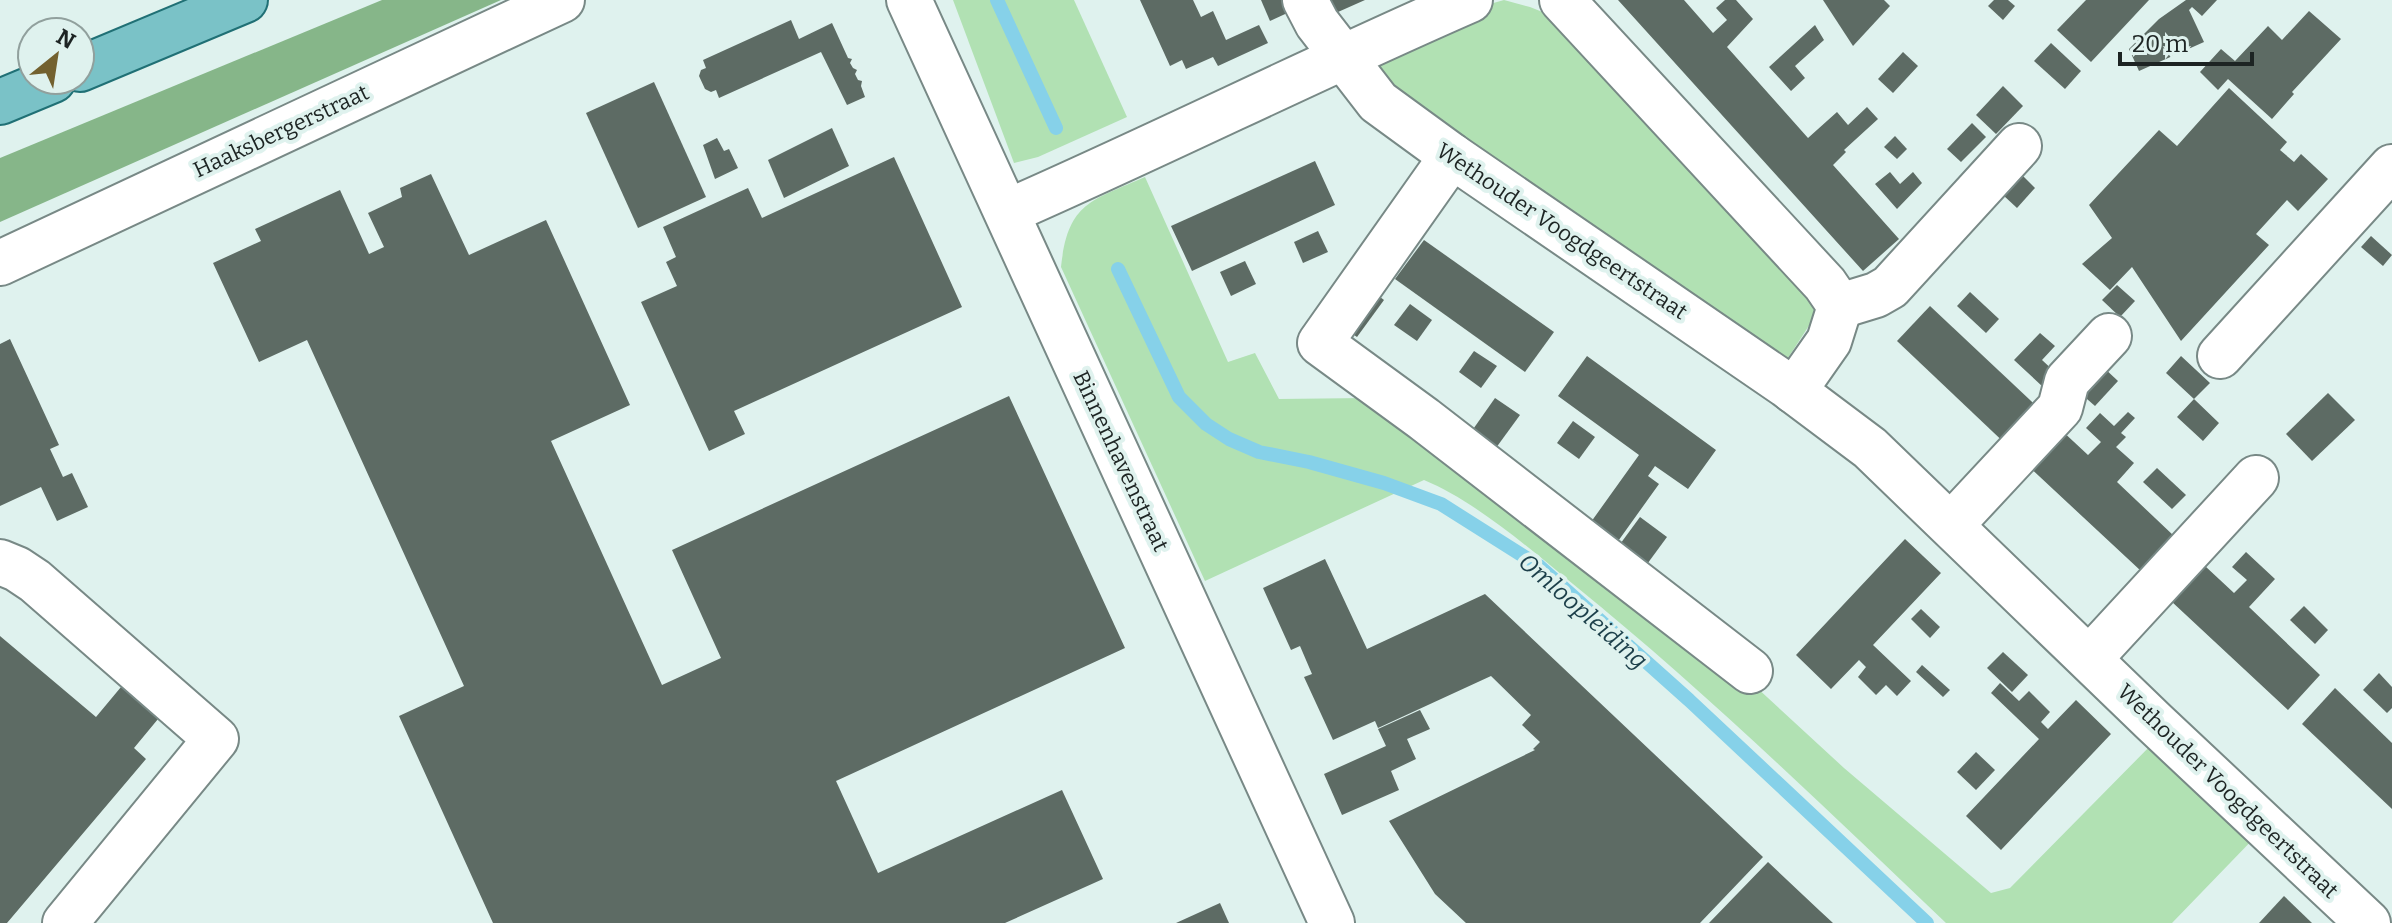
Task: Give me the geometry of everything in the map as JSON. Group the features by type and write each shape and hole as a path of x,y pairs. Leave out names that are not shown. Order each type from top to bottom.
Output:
{"main road":[{"path":"96,62 245,0"}],"street":[{"name":"Haaksbergerstraat","path":"0,263 562,0"},
{"name":"Binnenhavenstraat","path":"909,0 1332,923"},
{"name":"Wethouder Voogdgeertstraat","path":"1305,0 1317,23 1378,102 1794,391 1870,448 2368,923"},
{"path":"1007,212 1152,148 1344,55 1470,0"},
{"path":"1562,0 1825,284 1840,306"},
{"path":"1840,306 1876,295 1890,287 2019,146"},
{"path":"1452,156 1320,343 1424,419 1750,671"},
{"path":"2220,356 2392,167"},
{"path":"1794,391 1829,341 1840,306"},
{"path":"1951,525 2060,408 2067,381 2109,336"},
{"path":"2090,658 2256,478"},
{"path":"0,562 35,581 216,739 65,923"}],"green space":[{"path":"382,0 501,0 0,222 0,158"},
{"path":"953,0 1074,0 1127,117 1038,157 1014,163"},
{"path":"1504,0 1555,17 1813,299 1817,310 1814,318 1784,364 1405,107 1375,62 1483,6"},
{"path":"1145,177 1228,362 1255,353 1279,399 1365,398 1755,686 1844,768 1991,893 2010,888 2158,738 2259,833 2172,923 1946,923 1763,750 1622,624 1502,527 1463,500 1424,480 1205,581 1061,267 1064,245 1076,216 1097,199"}],"building":[{"path":"1140,0 1193,0 1201,17 1213,11 1226,40 1259,25 1268,43 1218,66 1213,57 1186,69 1182,60 1170,66"},
{"path":"1261,0 1292,0 1296,9 1270,21"},
{"path":"1321,0 1365,0 1329,16"},
{"path":"1618,0 1684,0 1713,33 1727,20 1716,8 1725,0 1736,0 1753,19 1727,47 1808,138 1837,112 1848,125 1867,107 1878,119 1844,150 1846,152 1833,165 1899,239 1863,271"},
{"path":"1823,0 1884,0 1890,6 1853,46"},
{"path":"1994,0 2008,0 2015,6 2003,20 1988,6"},
{"path":"2086,0 2149,0 2091,62 2057,30"},
{"path":"2186,0 2217,0 2202,16 2192,7 2189,10 2204,42 2139,71 2129,49 2159,19"},
{"path":"2309,11 2341,39 2292,92 2294,94 2272,119 2228,79 2218,90 2200,72 2221,49 2235,61 2268,26 2282,40"},
{"path":"791,20 799,39 832,23 848,58 852,59 850,63 857,70 858,80 862,81 865,97 847,105 821,52 719,98 716,90 711,92 705,89 699,76 701,70 706,68 703,60"},
{"path":"1815,25 1824,40 1795,66 1805,78 1791,91 1769,67"},
{"path":"2051,43 2081,71 2065,89 2034,61"},
{"path":"1903,52 1918,66 1893,93 1878,79"},
{"path":"654,82 706,197 638,228 586,113"},
{"path":"2003,86 2023,106 1996,134 1976,115"},
{"path":"2229,88 2287,142 2280,150 2294,162 2301,154 2328,179 2298,211 2287,200 2256,234 2269,245 2181,341 2132,267 2110,290 2082,264 2112,238 2089,205 2159,130 2177,146"},
{"path":"1972,123 1986,137 1961,162 1947,149"},
{"path":"832,128 849,166 784,198 768,160"},
{"path":"1895,136 1907,149 1897,159 1884,147"},
{"path":"717,138 724,151 729,149 738,168 715,179 703,145"},
{"path":"894,157 962,307 734,411 745,434 709,451 641,302 677,286 666,262 676,257 663,227 748,188 762,218"},
{"path":"1315,161 1335,205 1192,271 1171,226"},
{"path":"1890,172 1900,184 1913,172 1922,183 1897,209 1875,184"},
{"path":"431,174 469,255 546,220 630,405 551,441 662,685 721,658 672,550 1009,396 1125,648 836,781 878,873 1062,790 1103,879 1005,923 493,923 399,716 464,686 307,340 259,362 213,263 261,241 255,229 340,190 369,254 384,247 368,213 402,197 400,188"},
{"path":"2022,175 2035,188 2017,208 2003,195"},
{"path":"1318,231 1328,252 1303,263 1294,242"},
{"path":"2371,236 2392,255 2383,266 2361,247"},
{"path":"1424,240 1554,332 1525,372 1395,279"},
{"path":"1245,261 1256,284 1231,296 1220,272"},
{"path":"2117,285 2135,301 2120,317 2102,300"},
{"path":"1368,288 1384,300 1357,337 1341,326"},
{"path":"1970,292 1999,319 1986,333 1957,306"},
{"path":"1410,304 1432,320 1417,341 1394,325"},
{"path":"1930,306 2045,414 2012,450 1897,341"},
{"path":"2040,333 2055,346 2042,360 2056,373 2043,387 2014,360"},
{"path":"10,339 59,445 50,449 63,477 72,473 88,507 57,521 41,487 0,506 0,344"},
{"path":"1474,351 1497,366 1481,388 1459,372"},
{"path":"1587,356 1716,450 1688,489 1655,466 1648,476 1659,484 1616,544 1586,529 1639,455 1558,396"},
{"path":"2181,356 2210,383 2194,399 2166,373"},
{"path":"2103,367 2118,381 2095,406 2079,392"},
{"path":"2328,393 2355,420 2312,461 2286,434"},
{"path":"1495,398 1520,415 1493,452 1469,435"},
{"path":"2194,399 2219,423 2203,441 2177,417"},
{"path":"2128,412 2135,418 2121,433 2126,437 2116,447 2134,463 2117,482 2174,536 2141,571 2026,464 2059,428 2088,455 2101,442 2086,428 2100,413 2114,426"},
{"path":"1573,421 1595,437 1579,459 1557,443"},
{"path":"2157,468 2186,495 2172,509 2143,482"},
{"path":"1640,517 1667,537 1642,571 1615,551"},
{"path":"1905,539 1941,573 1873,645 1911,681 1897,696 1886,685 1876,695 1858,677 1866,667 1859,660 1831,689 1796,655"},
{"path":"2246,552 2275,579 2249,607 2320,675 2288,710 2171,601 2205,566 2234,593 2247,580 2232,567"},
{"path":"1325,559 1367,649 1485,594 1763,857 1700,923 1466,923 1435,894 1389,821 1535,750 1540,742 1522,725 1531,715 1491,676 1378,728 1375,721 1333,740 1304,677 1312,674 1300,646 1291,650 1263,588"},
{"path":"2304,606 2328,630 2315,644 2290,620"},
{"path":"1921,609 1940,627 1930,638 1911,619"},
{"path":"0,636 96,717 126,681 163,713 134,748 146,759 7,923 0,923"},
{"path":"2003,652 2028,675 2012,692 1987,668"},
{"path":"1922,665 1950,690 1943,697 1916,672"},
{"path":"2379,673 2392,687 2392,708 2387,713 2363,690"},
{"path":"2000,683 2019,701 2029,691 2050,712 2041,722 2048,729 2076,700 2111,734 2001,850 1966,816 2039,739 1991,693"},
{"path":"2335,688 2392,743 2392,809 2302,724"},
{"path":"1420,710 1430,729 1407,739 1416,759 1391,771 1399,790 1342,815 1324,774 1386,746 1378,729"},
{"path":"1976,752 1995,770 1976,790 1957,772"},
{"path":"1768,862 1820,911 1833,923 1709,923"},
{"path":"2284,896 2312,923 2259,923"},
{"path":"1220,903 1229,923 1176,923"}],"waterway":[{"name":"Omloopleiding","path":"997,0 1056,128"},
{"name":"Omloopleiding","path":"1118,269 1179,397 1206,424 1229,439 1259,452 1384,483 1441,504 1539,566 1689,700 1927,923"}]}
